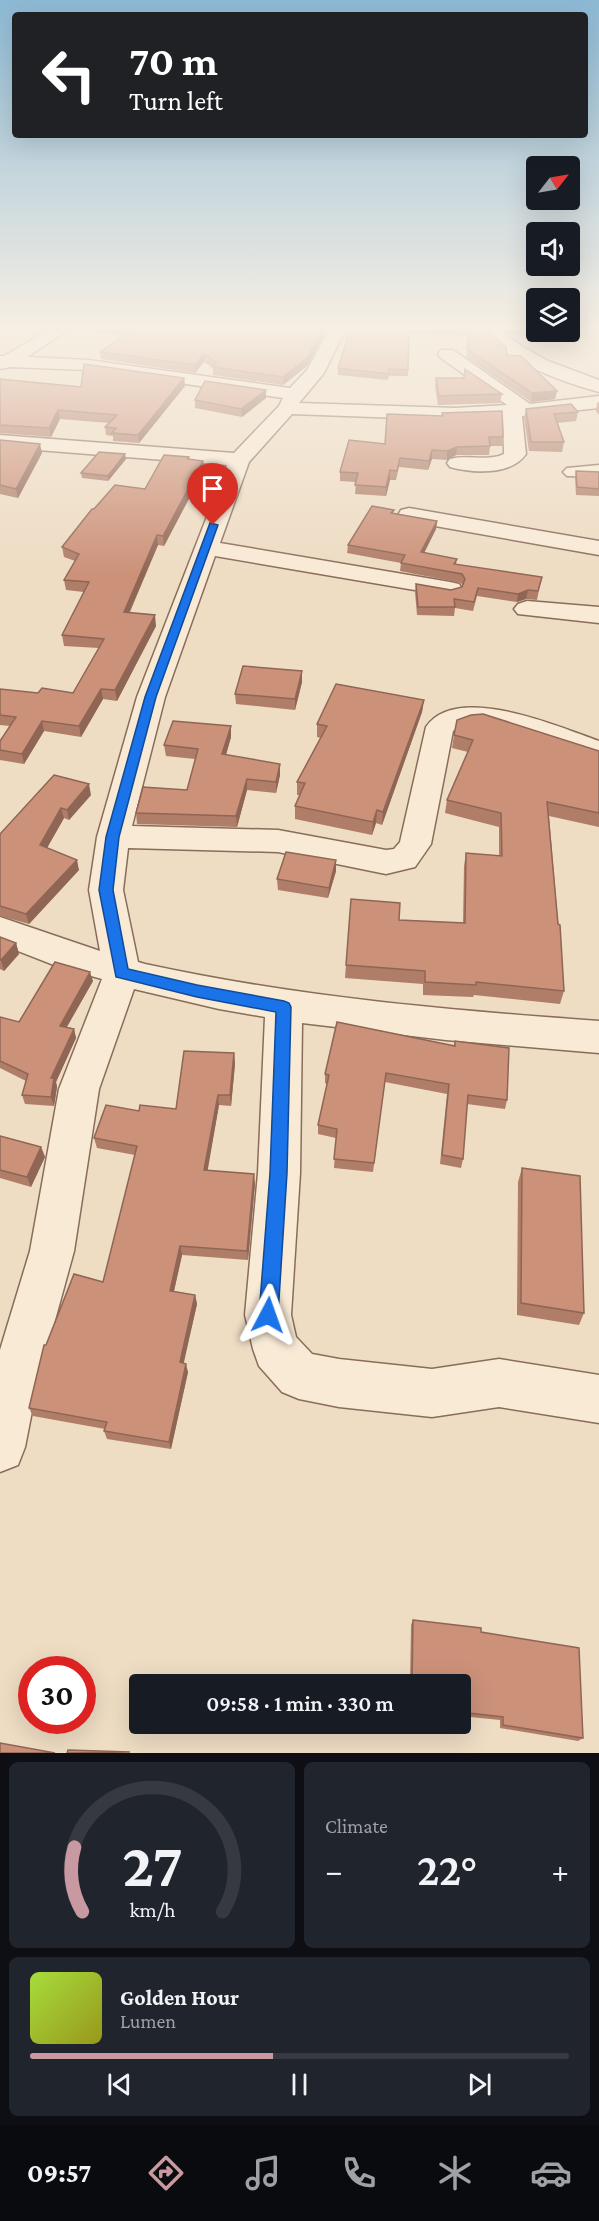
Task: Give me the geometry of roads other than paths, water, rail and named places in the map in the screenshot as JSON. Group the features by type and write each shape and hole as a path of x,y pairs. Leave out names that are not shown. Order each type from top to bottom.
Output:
{"street":[{"path":"0,1448 7,1383 52,1251 79,1089 122,973 106,890 112,837 151,697 239,460 281,412"},
{"path":"427,412 455,414 490,412"},
{"path":"457,463 503,463 512,460 516,454 519,412"},
{"path":"3,447 64,444 239,460"},
{"path":"574,472 599,471"},
{"path":"409,515 599,548"},
{"path":"205,547 450,589"},
{"path":"527,609 599,615"},
{"path":"112,837 278,841 386,862 395,861 404,859 415,844 440,727 450,720 466,715 485,717 534,728 599,751"},
{"path":"0,930 46,949 122,973 197,991 284,1007 394,1021 599,1037"},
{"path":"284,1007 279,1173 268,1315 276,1349 299,1375 339,1383 432,1393 499,1383 599,1399"}]}
